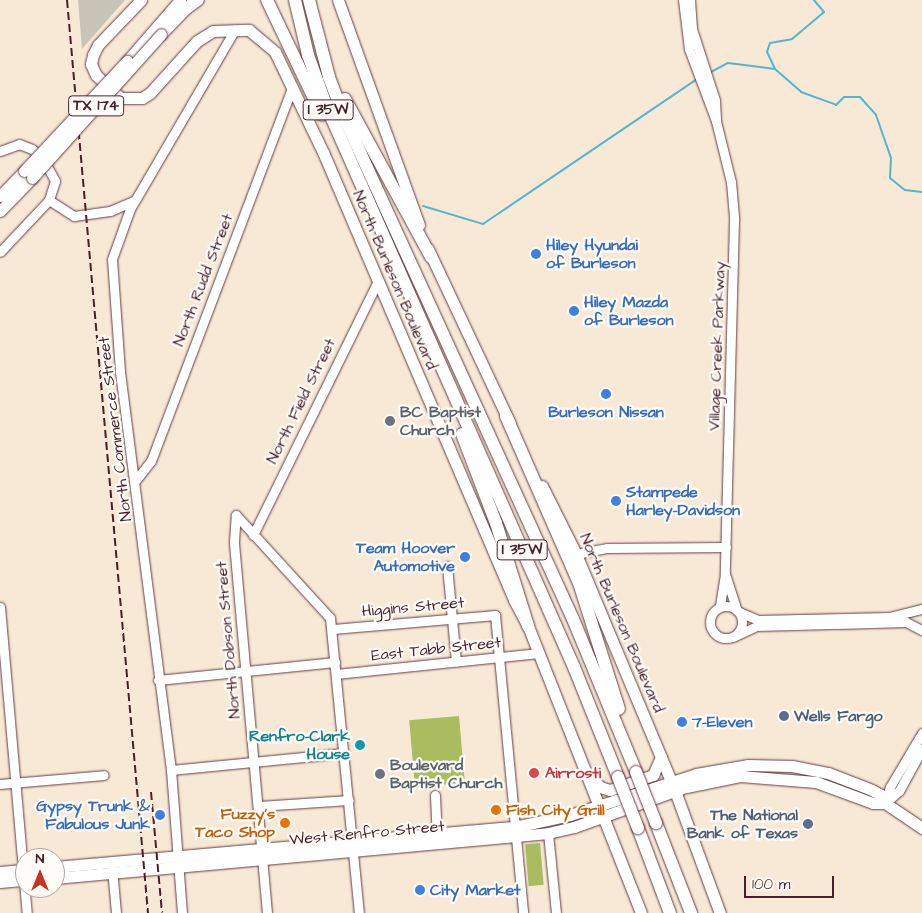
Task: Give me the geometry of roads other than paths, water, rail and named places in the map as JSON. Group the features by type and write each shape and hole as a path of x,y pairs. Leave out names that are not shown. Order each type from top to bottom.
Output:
{"highway":[{"path":"182,5 198,0"},
{"path":"267,0 356,191 373,216"},
{"name":"I 35W","path":"295,0 308,56 323,97 420,324 570,659 670,913"},
{"path":"309,0 348,107 431,257"},
{"name":"I 35W","path":"309,0 329,77 344,117 561,592 636,772 691,913"},
{"path":"420,324 425,346 496,523 528,626"},
{"path":"506,416 590,614 636,772"}],"main road":[{"name":"North Burleson Boulevard","path":"141,0 98,46 91,64 96,75 121,98 142,98 150,93 197,41 213,31 248,30 263,40 275,52 324,152 514,600 528,626 641,913"},
{"name":"TX 174","path":"0,211 28,174 161,34 182,5 193,0"},
{"name":"North Burleson Boulevard","path":"338,0 370,95 431,257 506,416 576,554 673,785 720,913"},
{"path":"0,196 28,174 127,61 182,5"},
{"path":"586,772 600,787 610,790 653,775 661,757"},
{"path":"65,867 112,867 515,831 548,833 601,811 673,785 748,765 792,766 828,773 881,795 885,803 922,828"},
{"path":"740,776 746,772 788,771 792,766"},
{"path":"673,785 740,776 816,782 873,803 885,803"},
{"path":"515,831 552,820 601,811"},
{"path":"65,876 112,867 142,858 177,861"},
{"path":"0,872 15,874"},
{"path":"0,882 15,878"}],"street":[{"name":"Village Creek Parkway","path":"683,0 685,31 711,101 731,182 735,253 725,574 720,606 712,613 710,629 723,638 733,637 742,624 725,574"},
{"name":"Village Creek Parkway","path":"690,0 692,30 699,68"},
{"name":"North Commerce Street","path":"182,913 171,770 158,680 136,480 120,371 112,259 118,235 135,200 236,29"},
{"name":"North Rudd Street","path":"136,480 151,461 292,87"},
{"path":"0,151 19,144 32,149 43,159 56,181 49,200 0,252"},
{"path":"49,200 68,214 89,216 135,200"},
{"name":"North Field Street","path":"253,535 378,281"},
{"name":"North Dobson Street","path":"253,535 236,515 234,541 268,913"},
{"path":"253,535 326,609 333,629 359,913"},
{"path":"576,554 607,548 726,547"},
{"path":"446,566 456,662"},
{"path":"720,606 738,611 758,620 871,618 902,616 922,610 922,629 906,622 757,626 733,637"},
{"path":"0,607 21,848"},
{"name":"Higgins Street","path":"333,629 495,615 500,658"},
{"name":"East Tabb Street","path":"336,674 539,653"},
{"path":"500,658 523,913"},
{"path":"158,680 335,662"},
{"path":"885,803 890,787 922,733"},
{"path":"885,803 899,790 922,749"},
{"path":"171,770 344,753"},
{"path":"0,784 104,775"},
{"path":"434,795 437,838"},
{"path":"259,806 349,800"},
{"path":"548,833 556,913"},
{"path":"112,867 116,913"},
{"path":"26,898 27,913"}],"waterway":[{"path":"775,69 767,52 770,43 792,39 824,12 814,0"},
{"path":"709,73 728,63 775,69 801,92 836,105 844,97 860,97 876,115 891,158 890,178 905,190 922,192"},
{"path":"423,206 483,224 696,80"}],"railway":[{"path":"67,0 148,913"},
{"path":"151,792 162,913"}],"place":[{"name":"Hiley Hyundai of Burleson","path":"536,254"},
{"name":"Hiley Mazda of Burleson","path":"574,311"},
{"name":"Burleson Nissan","path":"606,394"},
{"name":"BC Baptist Church","path":"390,421"},
{"name":"Stampede Harley-Davidson","path":"616,501"},
{"name":"Team Hoover Automotive","path":"465,557"},
{"name":"Wells Fargo","path":"784,716"},
{"name":"7-Eleven","path":"682,722"},
{"name":"Renfro-Clark House","path":"360,745"},
{"name":"Airrosti","path":"534,773"},
{"name":"Boulevard Baptist Church","path":"380,774"},
{"name":"Fish City Grill","path":"496,810"},
{"name":"Gypsy Trunk & Fabulous Junk","path":"160,815"},
{"name":"Fuzzy's Taco Shop","path":"285,823"},
{"name":"The National Bank of Texas","path":"808,824"},
{"name":"City Market","path":"420,890"}]}
